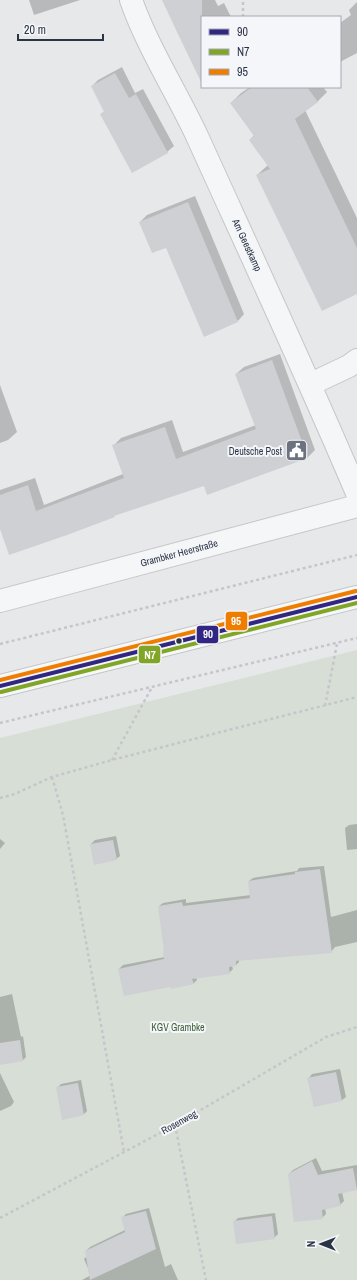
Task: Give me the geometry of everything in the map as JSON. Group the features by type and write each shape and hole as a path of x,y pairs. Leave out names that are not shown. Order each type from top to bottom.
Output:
{"main road":[{"path":"0,686 357,597"}],"street":[{"name":"Am Geestkamp","path":"131,0 140,25 187,114 311,384 357,493"},
{"path":"311,384 357,360"},
{"name":"Grambker Heerstraße","path":"0,601 357,506"}],"path":[{"path":"243,0 243,16"},
{"path":"0,644 357,555"},
{"path":"0,723 337,644 357,638"},
{"path":"325,706 337,644"},
{"path":"112,760 152,688"},
{"path":"0,798 15,794 52,777 112,760 357,697"},
{"path":"52,777 63,815 124,1152"},
{"name":"Rosenweg","path":"0,1218 175,1125 326,1037 357,1027"},
{"path":"175,1125 206,1280"}],"green space":[{"name":"KGV Grambke","path":"357,650 357,1280 0,1280 0,738"}],"building":[{"path":"162,0 202,0 201,82"},
{"path":"115,73 129,98 136,94 168,153 132,173 100,114 104,112 91,86"},
{"path":"251,88 308,88 318,102 295,119 357,248 357,294 322,311 256,175 270,169 249,140 254,136 230,103"},
{"path":"188,202 238,322 204,337 166,248 152,253 139,222"},
{"path":"272,360 308,458 207,495 204,486 114,516 115,517 67,535 9,555 0,529 0,495 28,485 36,511 124,478 112,445 165,427 176,459 256,429 235,374"},
{"path":"113,840 117,860 94,865 90,844"},
{"path":"320,869 332,953 236,961 236,966 229,967 230,974 192,979 194,984 124,996 118,969 164,959 158,906 182,902 183,906 250,898 248,881"},
{"path":"20,1040 23,1061 0,1065 0,1043"},
{"path":"336,1072 342,1101 314,1107 307,1078"},
{"path":"78,1083 84,1115 62,1120 56,1087"},
{"path":"312,1161 318,1175 353,1168 357,1190 338,1194 341,1206 322,1210 323,1219 294,1222 288,1174"},
{"path":"146,1211 156,1249 90,1280 85,1251 125,1232 121,1217"},
{"path":"272,1216 275,1239 236,1244 233,1221"}],"transit line":[{"name":"95","path":"0,680 356,591"},
{"name":"90","path":"0,686 357,597"},
{"name":"N7","path":"1,692 357,603"}],"place":[{"name":"Deutsche Post","path":"297,451"}]}
